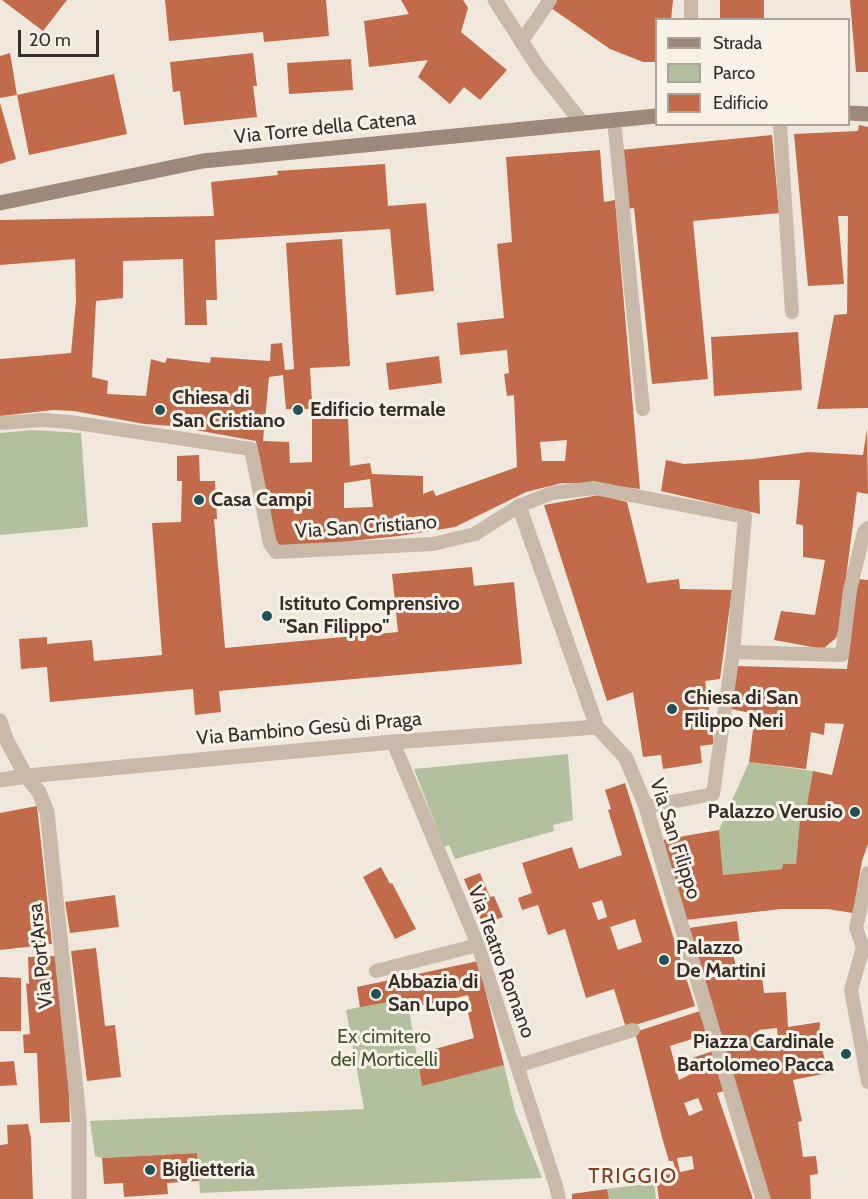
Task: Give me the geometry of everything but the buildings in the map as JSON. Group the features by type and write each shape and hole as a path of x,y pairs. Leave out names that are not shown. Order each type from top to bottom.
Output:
{"main road":[{"path":"850,113 868,114"},
{"name":"Via Torre della Catena","path":"0,203 203,161 655,116"}],"street":[{"path":"495,0 521,42 582,123"},
{"name":"Via San Filippo","path":"519,506 597,727 626,758 646,807 763,1199"},
{"name":"Via Port'Arsa","path":"0,721 6,739 26,776 39,792 47,812 79,1119 79,1199"},
{"name":"Via Bambino Gesù di Praga","path":"0,780 393,742 597,727"}],"lane":[{"path":"521,42 550,0"},
{"path":"691,0 691,18"},
{"path":"614,120 643,409"},
{"path":"780,126 792,312"},
{"name":"Via San Cristiano","path":"0,423 43,420 87,423 251,449 270,544 276,552 433,544 475,534 519,506 552,494 594,488 745,517 733,652 713,794 646,807"},
{"path":"733,652 842,655 850,590 864,532 868,528"},
{"name":"Via Teatro Romano","path":"393,742 478,945 557,1192"},
{"path":"868,873 856,928 865,949 851,990 868,1082"},
{"path":"376,971 478,945"},
{"path":"517,1066 633,1030"}],"green space":[{"path":"32,430 81,433 88,527 0,535 0,433"},
{"path":"568,754 573,820 553,825 554,831 455,859 449,845 444,847 414,769"},
{"path":"749,762 813,771 804,821 800,820 796,864 783,864 782,869 723,875 719,830"},
{"name":"Ex cimitero dei Morticelli","path":"392,981 396,1001 407,999 422,1085 504,1065 515,1111 542,1178 200,1193 197,1153 102,1158 95,1156 90,1121 364,1109 346,1010 360,1007 357,987"},
{"path":"654,1183 656,1199 609,1199 607,1189"}],"place":[{"name":"Chiesa di San Cristiano","path":"160,410"},
{"name":"Edificio termale","path":"298,410"},
{"name":"Casa Campi","path":"199,500"},
{"name":"Istituto Comprensivo \"San Filippo\"","path":"267,616"},
{"name":"Chiesa di San Filippo Neri","path":"672,709"},
{"name":"Palazzo Verusio","path":"855,812"},
{"name":"Palazzo De Martini","path":"664,960"},
{"name":"Abbazia di San Lupo","path":"376,994"},
{"name":"Piazza Cardinale Bartolomeo Pacca","path":"846,1054"},
{"name":"Biglietteria","path":"150,1170"}],"district":[{"name":"TRIGGIO","path":"633,1177"}]}
